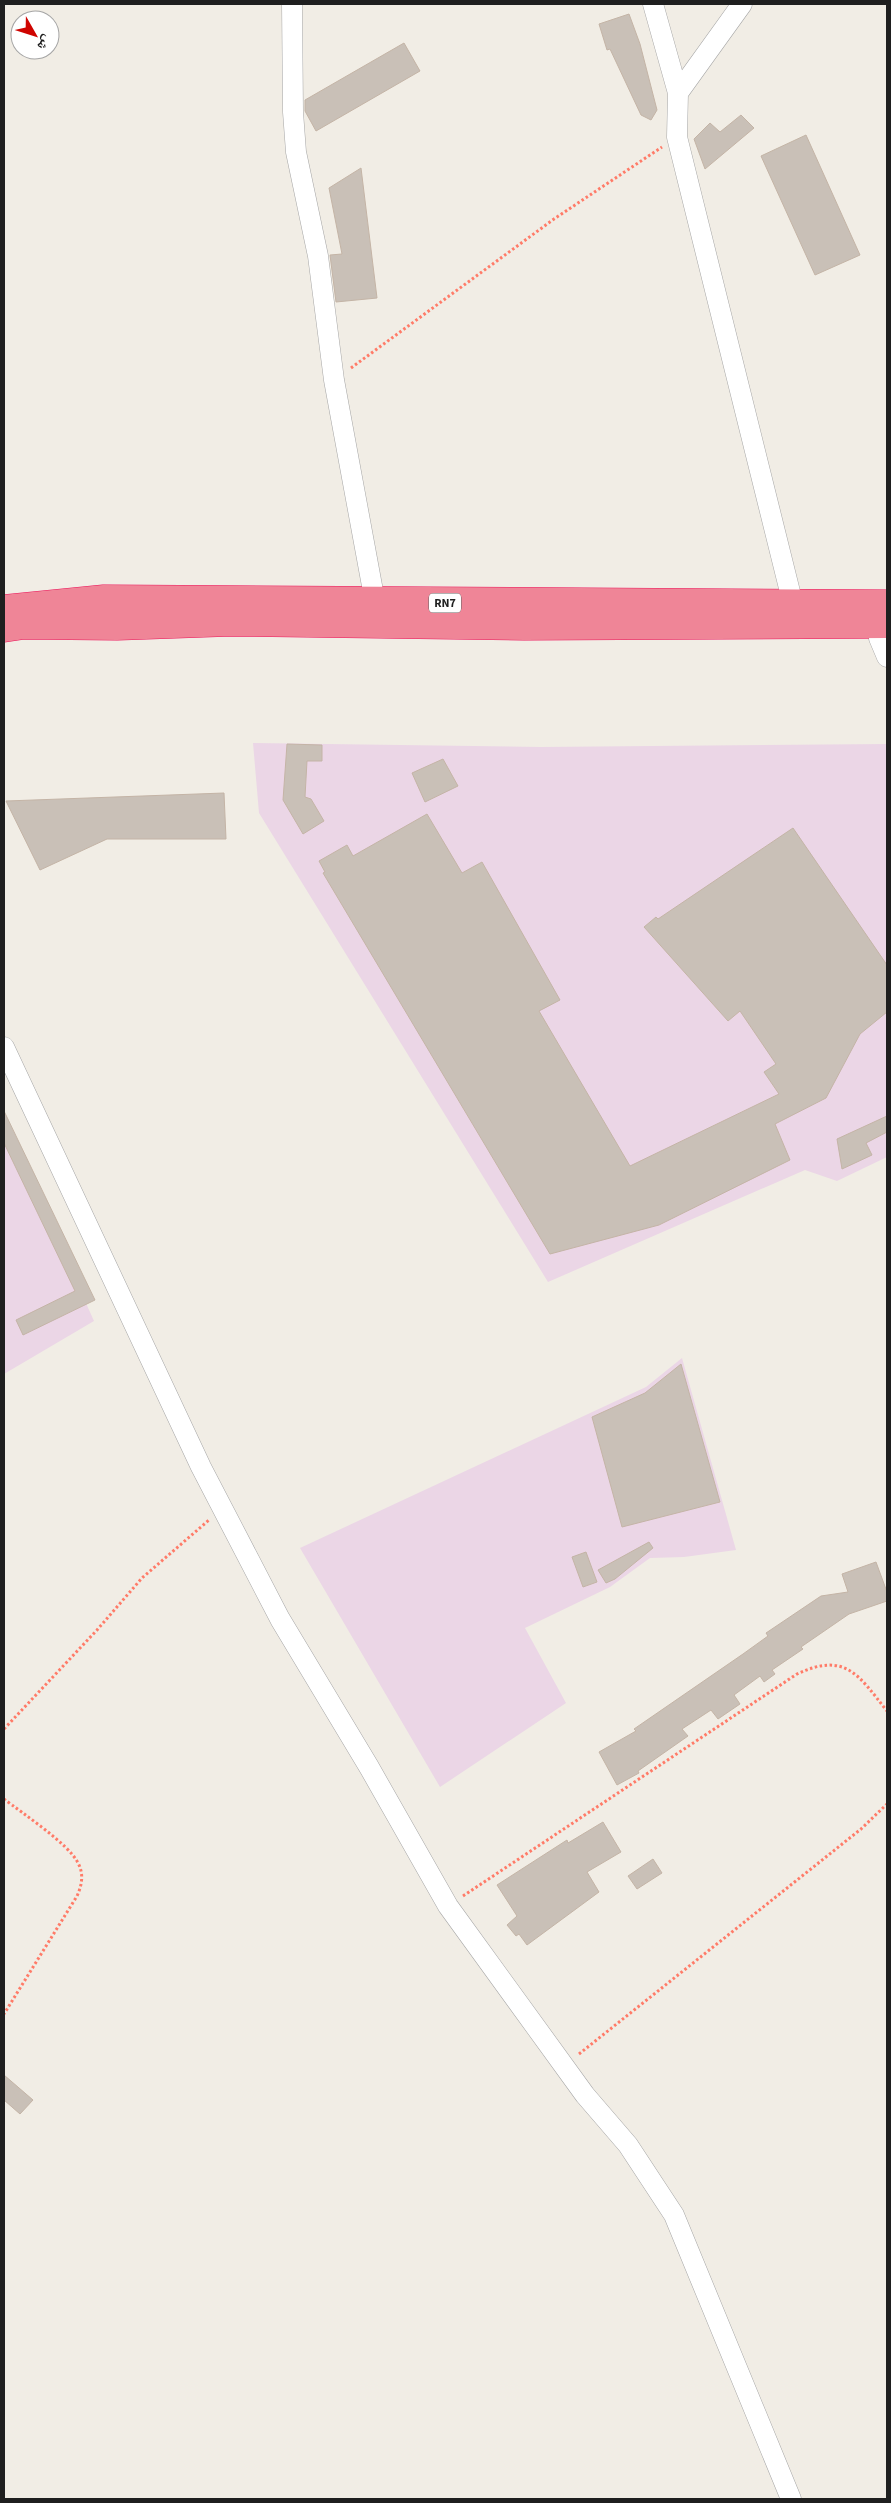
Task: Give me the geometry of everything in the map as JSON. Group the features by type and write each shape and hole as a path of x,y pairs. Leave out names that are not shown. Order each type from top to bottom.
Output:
{"highway":[{"name":"RN7","path":"4,609 104,599 793,604 881,614"},
{"name":"RN7","path":"4,628 24,625 117,626 231,622 524,626 881,614"}],"street":[{"path":"292,4 293,112 296,152 318,256 334,380 376,602"},
{"path":"652,4 678,93 677,137 793,604"},
{"path":"678,93 742,4"},
{"path":"881,614 887,657"},
{"path":"4,1047 201,1467 280,1619 369,1767 448,1906 565,2066 584,2095 628,2145 674,2215 791,2499"}],"path":[{"path":"334,380 554,219 677,137"},
{"path":"4,1729 142,1578 223,1508"},
{"path":"448,1906 797,1674 812,1667 831,1664 844,1666 852,1670 887,1712"},
{"path":"4,1799 71,1854 77,1861 82,1882 77,1896 4,2014"},
{"path":"565,2066 861,1829 887,1804"}],"shaded area":[{"path":"253,743 541,747 887,744 887,1157 837,1181 805,1170 548,1282 259,813"},
{"path":"4,1121 94,1321 4,1374"},
{"path":"682,1358 736,1550 684,1557 650,1558 610,1587 525,1628 566,1703 440,1787 300,1548 646,1387"}],"building":[{"path":"629,14 640,44 657,110 651,120 641,115 610,49 607,50 599,24"},
{"path":"404,43 420,71 316,131 305,111 305,100"},
{"path":"741,115 754,128 705,169 694,139 710,123 720,132"},
{"path":"806,135 860,255 815,275 761,156"},
{"path":"361,168 377,298 336,302 330,255 342,254 329,188"},
{"path":"287,744 322,745 322,761 307,761 305,797 311,799 324,821 303,834 283,800"},
{"path":"443,759 458,786 425,802 412,773"},
{"path":"224,793 226,839 107,839 40,870 6,801"},
{"path":"427,814 462,873 482,862 560,1000 539,1011 630,1166 779,1094 764,1072 776,1064 740,1011 728,1021 644,927 656,917 658,919 793,828 887,965 887,1012 860,1034 826,1098 775,1124 790,1160 659,1225 550,1254 323,873 325,872 319,861 347,845 353,856"},
{"path":"4,1111 95,1300 23,1335 16,1320 75,1291 4,1143"},
{"path":"887,1116 887,1132 866,1143 872,1155 842,1169 837,1139"},
{"path":"681,1364 720,1502 622,1527 592,1417 645,1393"},
{"path":"649,1542 653,1548 615,1579 606,1583 598,1570"},
{"path":"586,1552 597,1582 583,1587 572,1557"},
{"path":"876,1562 887,1592 887,1601 849,1614 801,1647 803,1649 772,1670 775,1674 764,1682 760,1676 734,1695 740,1704 718,1719 711,1710 682,1729 688,1736 638,1771 639,1773 617,1785 599,1752 636,1731 634,1729 743,1654 768,1636 766,1633 821,1596 848,1592 842,1574"},
{"path":"603,1822 621,1852 587,1872 599,1892 527,1945 519,1934 516,1936 507,1925 517,1916 497,1885 567,1840 568,1843"},
{"path":"653,1859 662,1873 637,1889 628,1876"},
{"path":"4,2075 33,2100 20,2114 4,2100"}]}
